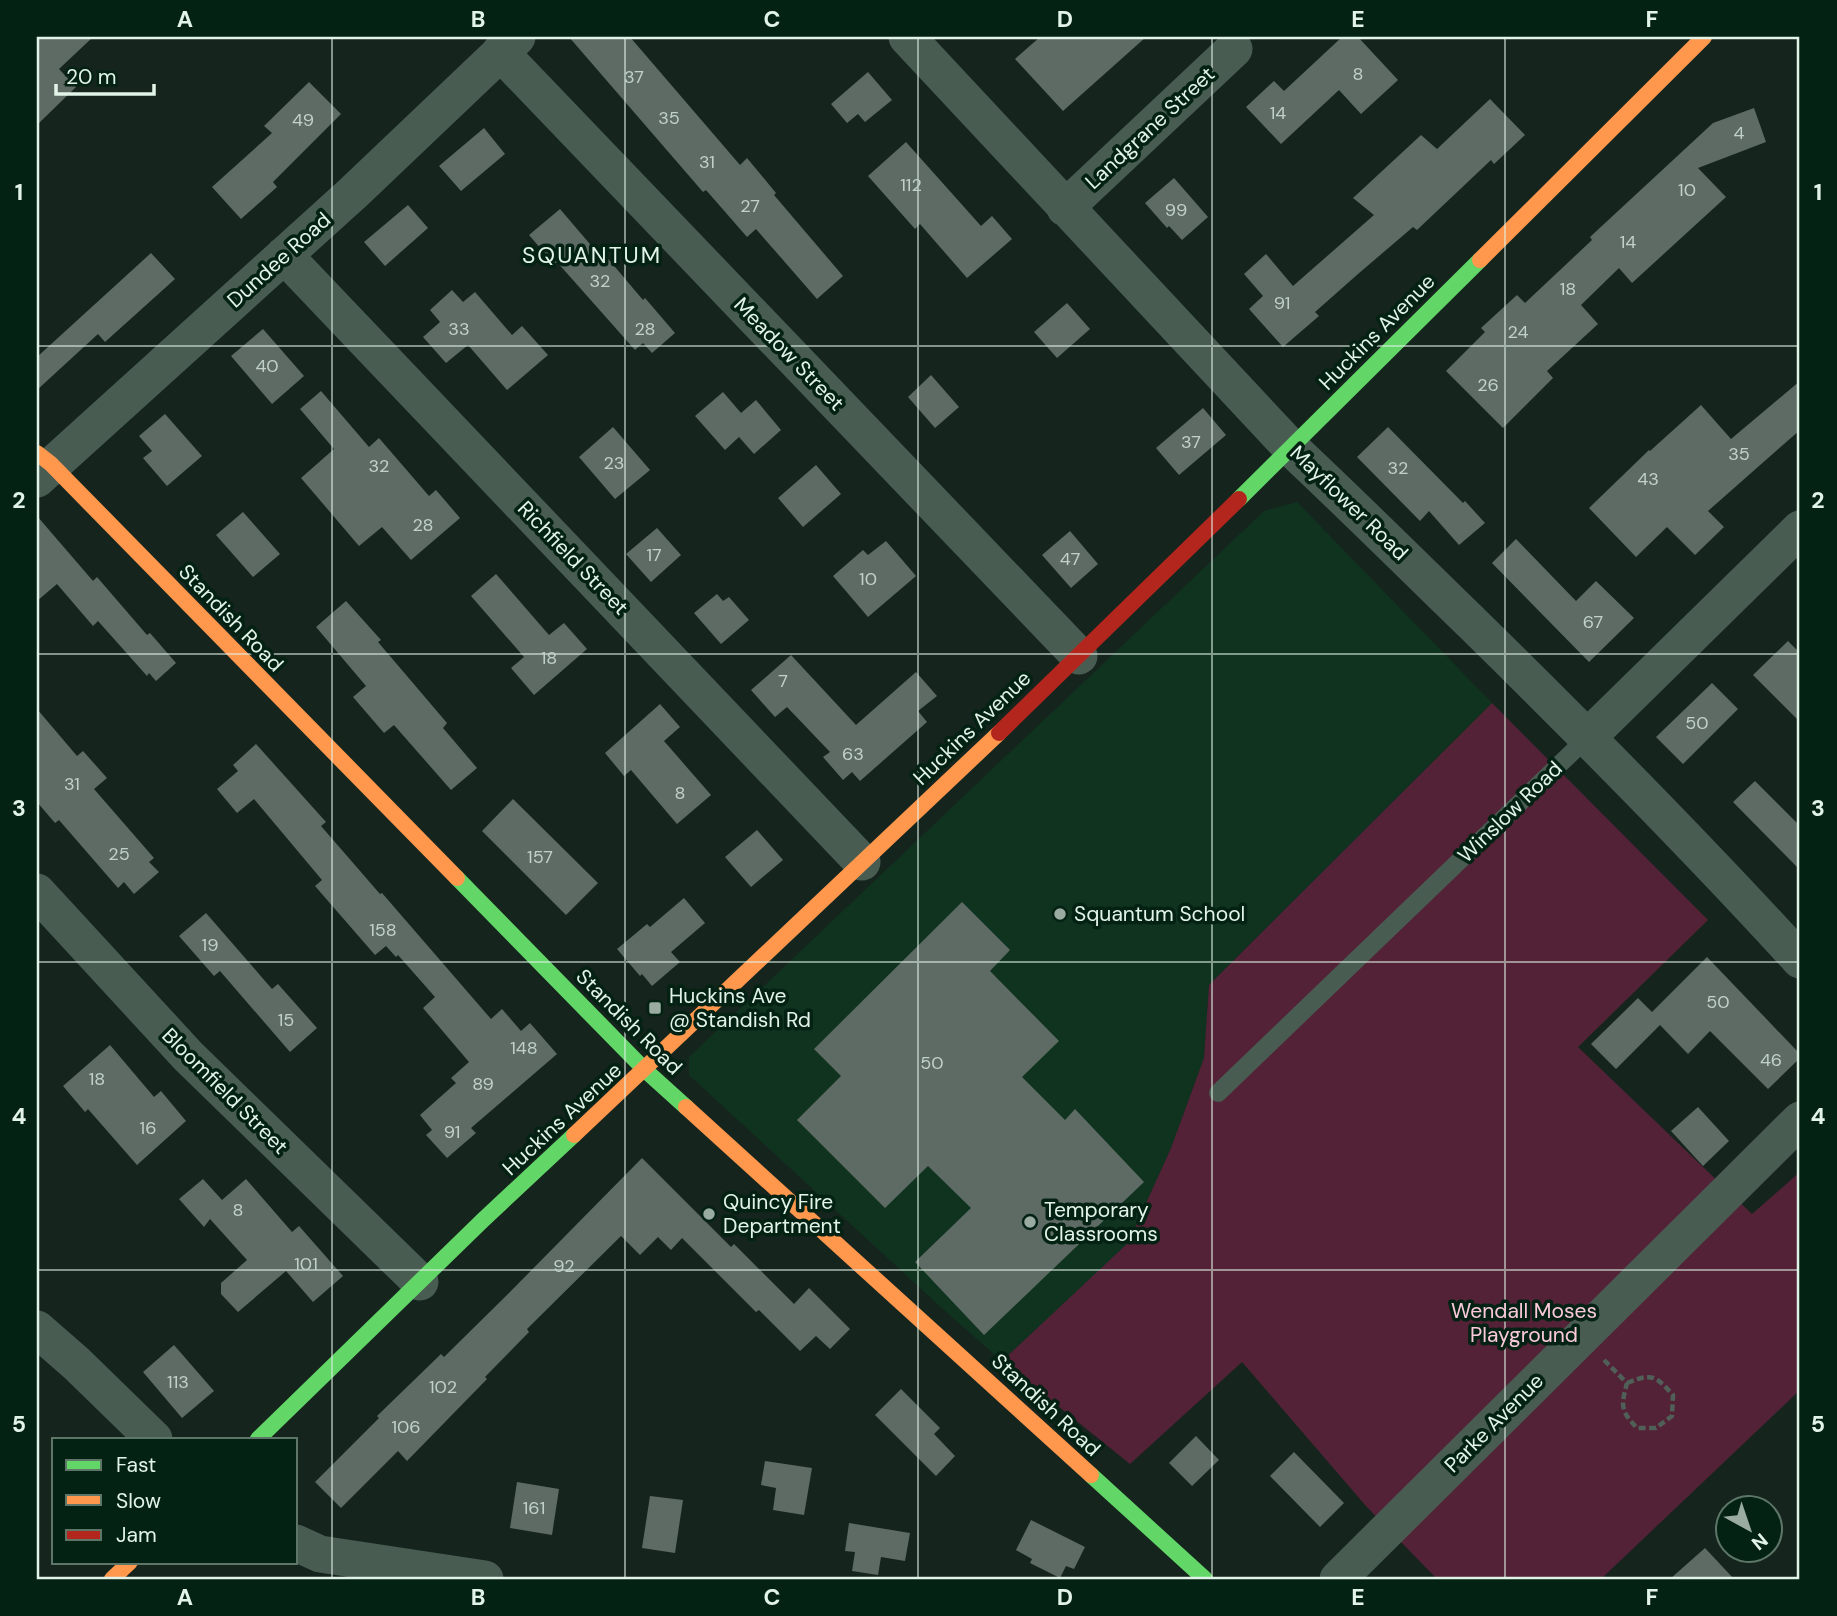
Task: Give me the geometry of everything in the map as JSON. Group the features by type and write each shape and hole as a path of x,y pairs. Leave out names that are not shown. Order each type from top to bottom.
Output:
{"street":[{"name":"Mayflower Road","path":"907,37 1291,448 1588,737 1800,960"},
{"name":"Huckins Avenue","path":"259,1438 493,1211 645,1070 1079,656 1704,37"},
{"name":"Dundee Road","path":"42,465 353,193 508,45"},
{"name":"Meadow Street","path":"508,45 1079,656"},
{"name":"Landgrane Street","path":"1065,208 1234,49"},
{"name":"Richfield Street","path":"284,255 862,862"},
{"name":"Standish Road","path":"42,465 645,1070 1205,1579"},
{"name":"Winslow Road","path":"1588,737 1800,529"},
{"name":"Bloomfield Street","path":"37,892 188,1056 420,1282"},
{"name":"Parke Avenue","path":"1338,1579 1800,1120"},
{"path":"37,1329 153,1438"},
{"path":"298,1544 320,1554 485,1579"},
{"path":"112,1579 128,1564"}],"lane":[{"name":"Winslow Road","path":"1218,1093 1588,737"}],"path":[{"path":"1582,1337 1627,1383"},
{"path":"1644,1376 1660,1380 1673,1395 1672,1416 1656,1428 1637,1427 1625,1415 1622,1400 1627,1383 1644,1376"}],"shaded area":[{"name":"Squantum School","path":"1297,502 1492,703 1209,985 1204,1058 1171,1148 1128,1244 1002,1361 689,1075 689,1057 1264,511"}],"green space":[{"name":"Wendall Moses Playground","path":"1492,703 1708,920 1578,1047 1752,1214 1800,1172 1800,1390 1601,1579 1437,1579 1366,1506 1242,1362 1130,1464 1002,1361 1128,1243 1171,1148 1204,1058 1209,985"}],"building":[{"path":"37,37 93,37 59,69 76,87 37,125"},
{"path":"569,37 630,37 740,165 747,158 776,193 774,195 843,276 817,299 756,229 747,237 706,190 703,192"},
{"path":"1040,37 1146,37 1063,111 1015,59"},
{"path":"1342,37 1358,37 1398,80 1361,114 1339,90 1281,144 1246,107 1274,81 1284,91"},
{"path":"868,72 892,100 865,122 858,114 847,123 831,104"},
{"path":"309,82 341,114 273,182 277,187 241,219 212,187 272,133 264,126"},
{"path":"1490,99 1525,135 1494,164 1491,160 1417,230 1413,227 1358,274 1315,312 1319,316 1283,347 1249,309 1263,296 1244,274 1266,254 1293,286 1374,215 1353,198 1421,135 1437,149"},
{"path":"1754,108 1766,142 1698,168 1726,197 1632,283 1619,268 1581,305 1598,324 1547,371 1553,378 1503,428 1446,371 1485,332 1481,328 1517,295 1525,303 1592,240 1590,237 1713,123"},
{"path":"484,128 505,154 461,191 439,166"},
{"path":"906,142 981,226 992,216 1012,239 967,278 920,224 915,229 868,176"},
{"path":"1174,178 1208,217 1182,240 1169,226 1167,228 1145,203"},
{"path":"408,205 428,228 385,266 364,242"},
{"path":"560,209 601,257 604,254 675,333 652,353 643,343 635,350 557,262 554,264 529,235"},
{"path":"151,253 175,279 105,342 98,334 37,390 37,357"},
{"path":"452,290 463,302 475,292 512,335 522,326 548,355 507,390 468,345 446,363 423,337 440,322 430,310"},
{"path":"1067,303 1090,329 1057,358 1034,332"},
{"path":"263,329 304,376 272,404 231,356"},
{"path":"931,375 959,407 935,428 908,397"},
{"path":"1800,381 1800,430 1708,511 1724,527 1695,555 1667,527 1636,557 1589,508 1701,405 1731,439"},
{"path":"321,391 369,447 379,438 429,496 436,490 460,518 411,560 382,527 359,546 301,478 334,449 300,409"},
{"path":"723,392 741,413 756,400 781,430 754,454 739,437 725,450 695,416"},
{"path":"1203,408 1226,435 1179,475 1156,448"},
{"path":"165,414 202,456 167,486 143,458 152,451 139,436"},
{"path":"613,427 650,470 615,499 579,457"},
{"path":"1388,427 1485,523 1459,545 1429,511 1420,521 1357,457"},
{"path":"816,465 841,494 803,527 778,498"},
{"path":"243,512 280,554 253,577 216,535"},
{"path":"37,516 93,581 97,577 147,635 150,633 176,663 156,681 149,673 147,676 98,621 93,626 57,584 37,601"},
{"path":"657,528 681,555 651,582 626,554"},
{"path":"1070,531 1098,564 1071,588 1042,555"},
{"path":"1516,539 1576,601 1596,581 1634,618 1589,662 1492,563"},
{"path":"886,541 916,576 868,617 833,576 863,550 868,555"},
{"path":"496,574 549,635 564,623 587,649 534,695 511,668 524,657 471,596"},
{"path":"717,594 723,601 729,597 749,620 721,644 694,613"},
{"path":"346,601 447,723 443,728 477,768 451,790 394,725 384,733 353,697 366,686 316,627"},
{"path":"1788,641 1800,653 1800,722 1753,675"},
{"path":"791,655 856,725 916,672 937,696 918,711 927,722 860,781 852,772 843,780 823,757 830,752 787,707 775,717 751,690"},
{"path":"1712,683 1738,709 1683,764 1656,737"},
{"path":"660,704 680,727 664,741 711,795 677,824 631,770 624,776 605,753"},
{"path":"37,709 77,756 83,751 107,778 94,789 154,858 149,862 159,872 134,894 124,882 118,888 59,820 55,823 37,802"},
{"path":"256,744 326,822 321,826 491,1019 502,1009 521,1031 530,1023 557,1054 471,1128 476,1133 447,1158 426,1135 432,1130 420,1115 456,1083 451,1078 469,1062 423,1008 435,997 398,955 396,957 386,946 375,955 315,886 322,880 254,799 237,813 217,789 238,771 233,765"},
{"path":"1755,781 1800,826 1800,870 1733,802"},
{"path":"513,799 598,883 566,915 482,831"},
{"path":"757,830 783,860 751,887 725,857"},
{"path":"684,898 705,923 671,952 680,962 652,986 617,949 647,924 650,927"},
{"path":"962,902 1010,950 990,971 1059,1041 1022,1077 1065,1120 1075,1109 1144,1182 984,1335 915,1262 971,1208 928,1166 885,1208 797,1120 841,1076 814,1049"},
{"path":"206,913 272,989 278,984 317,1028 290,1052 220,971 214,976 179,936"},
{"path":"1707,957 1800,1054 1800,1058 1768,1089 1710,1031 1688,1054 1660,1025 1616,1069 1591,1044 1638,998 1652,1012"},
{"path":"110,1045 154,1097 161,1091 186,1121 137,1165 88,1109 85,1112 63,1086"},
{"path":"1698,1107 1729,1141 1703,1166 1671,1131"},
{"path":"642,1158 731,1247 734,1244 794,1304 809,1288 850,1329 830,1349 816,1336 800,1351 759,1310 756,1312 682,1238 671,1250 658,1237 640,1255 621,1236 527,1329 529,1332 485,1377 487,1379 407,1461 398,1451 341,1508 315,1482 379,1418 377,1416 441,1354 444,1357"},
{"path":"203,1179 222,1200 246,1179 292,1232 299,1226 343,1276 313,1302 286,1271 238,1312 221,1294 221,1283 247,1260 210,1219 204,1227 179,1199"},
{"path":"174,1345 214,1391 182,1418 143,1372"},
{"path":"901,1389 940,1428 934,1434 955,1456 936,1476 875,1415"},
{"path":"1196,1436 1219,1460 1192,1486 1169,1463"},
{"path":"1294,1452 1344,1503 1320,1527 1270,1476"},
{"path":"765,1461 812,1468 804,1515 773,1510 776,1488 761,1485"},
{"path":"517,1482 559,1489 552,1535 510,1528"},
{"path":"650,1496 683,1500 675,1553 642,1548"},
{"path":"1031,1520 1085,1547 1074,1569 1066,1566 1060,1578 1030,1563 1032,1559 1016,1550"},
{"path":"849,1523 910,1533 905,1561 881,1557 878,1575 852,1571 855,1552 845,1551"},
{"path":"1705,1548 1714,1558 1714,1564 1720,1564 1734,1579 1670,1579"}],"traffic: fast":[{"path":"1239,499 1480,260"},
{"path":"457,878 645,1070 686,1107"},
{"path":"259,1438 574,1135"},
{"path":"1091,1475 1205,1579"}],"traffic: slow":[{"path":"1480,260 1704,37"},
{"path":"37,453 51,464 457,878"},
{"path":"574,1135 999,733"},
{"path":"686,1107 1091,1475"},
{"path":"112,1579 128,1564"}],"traffic: jam":[{"path":"999,733 1239,499"}],"place":[{"name":"Squantum School","path":"1060,914"},
{"name":"Huckins Ave @ Standish Rd","path":"655,1008"},
{"name":"Quincy Fire Department","path":"709,1214"},
{"name":"Temporary Classrooms","path":"1030,1222"}],"district":[{"name":"SQUANTUM","path":"592,255"}]}
